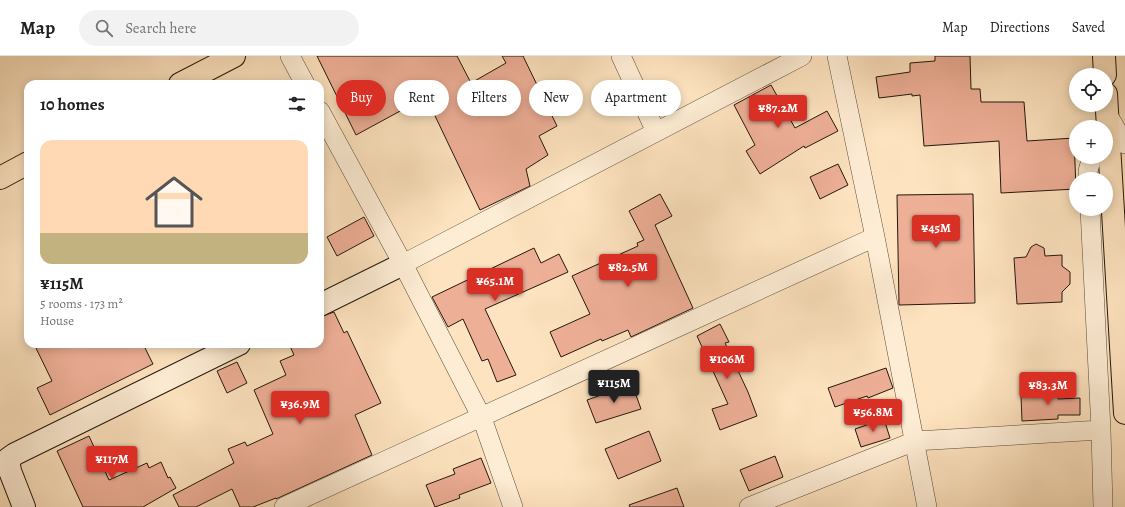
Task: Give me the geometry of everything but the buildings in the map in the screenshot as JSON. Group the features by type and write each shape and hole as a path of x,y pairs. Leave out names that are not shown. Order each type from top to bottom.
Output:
{"main road":[{"path":"188,80 234,56"},
{"path":"1104,56 1105,68"},
{"path":"1105,112 1125,413"},
{"path":"0,178 24,165"}],"street":[{"path":"290,56 303,80"},
{"path":"621,56 656,132"},
{"path":"324,303 403,264 802,56"},
{"path":"837,56 875,237 928,507"},
{"path":"1105,112 1125,144"},
{"path":"324,118 403,264 482,418 513,507"},
{"path":"1090,216 1102,430 1103,507"},
{"path":"284,507 482,418 875,237"},
{"path":"24,507 4,459 231,348"},
{"path":"749,507 915,441 1102,430"}]}
